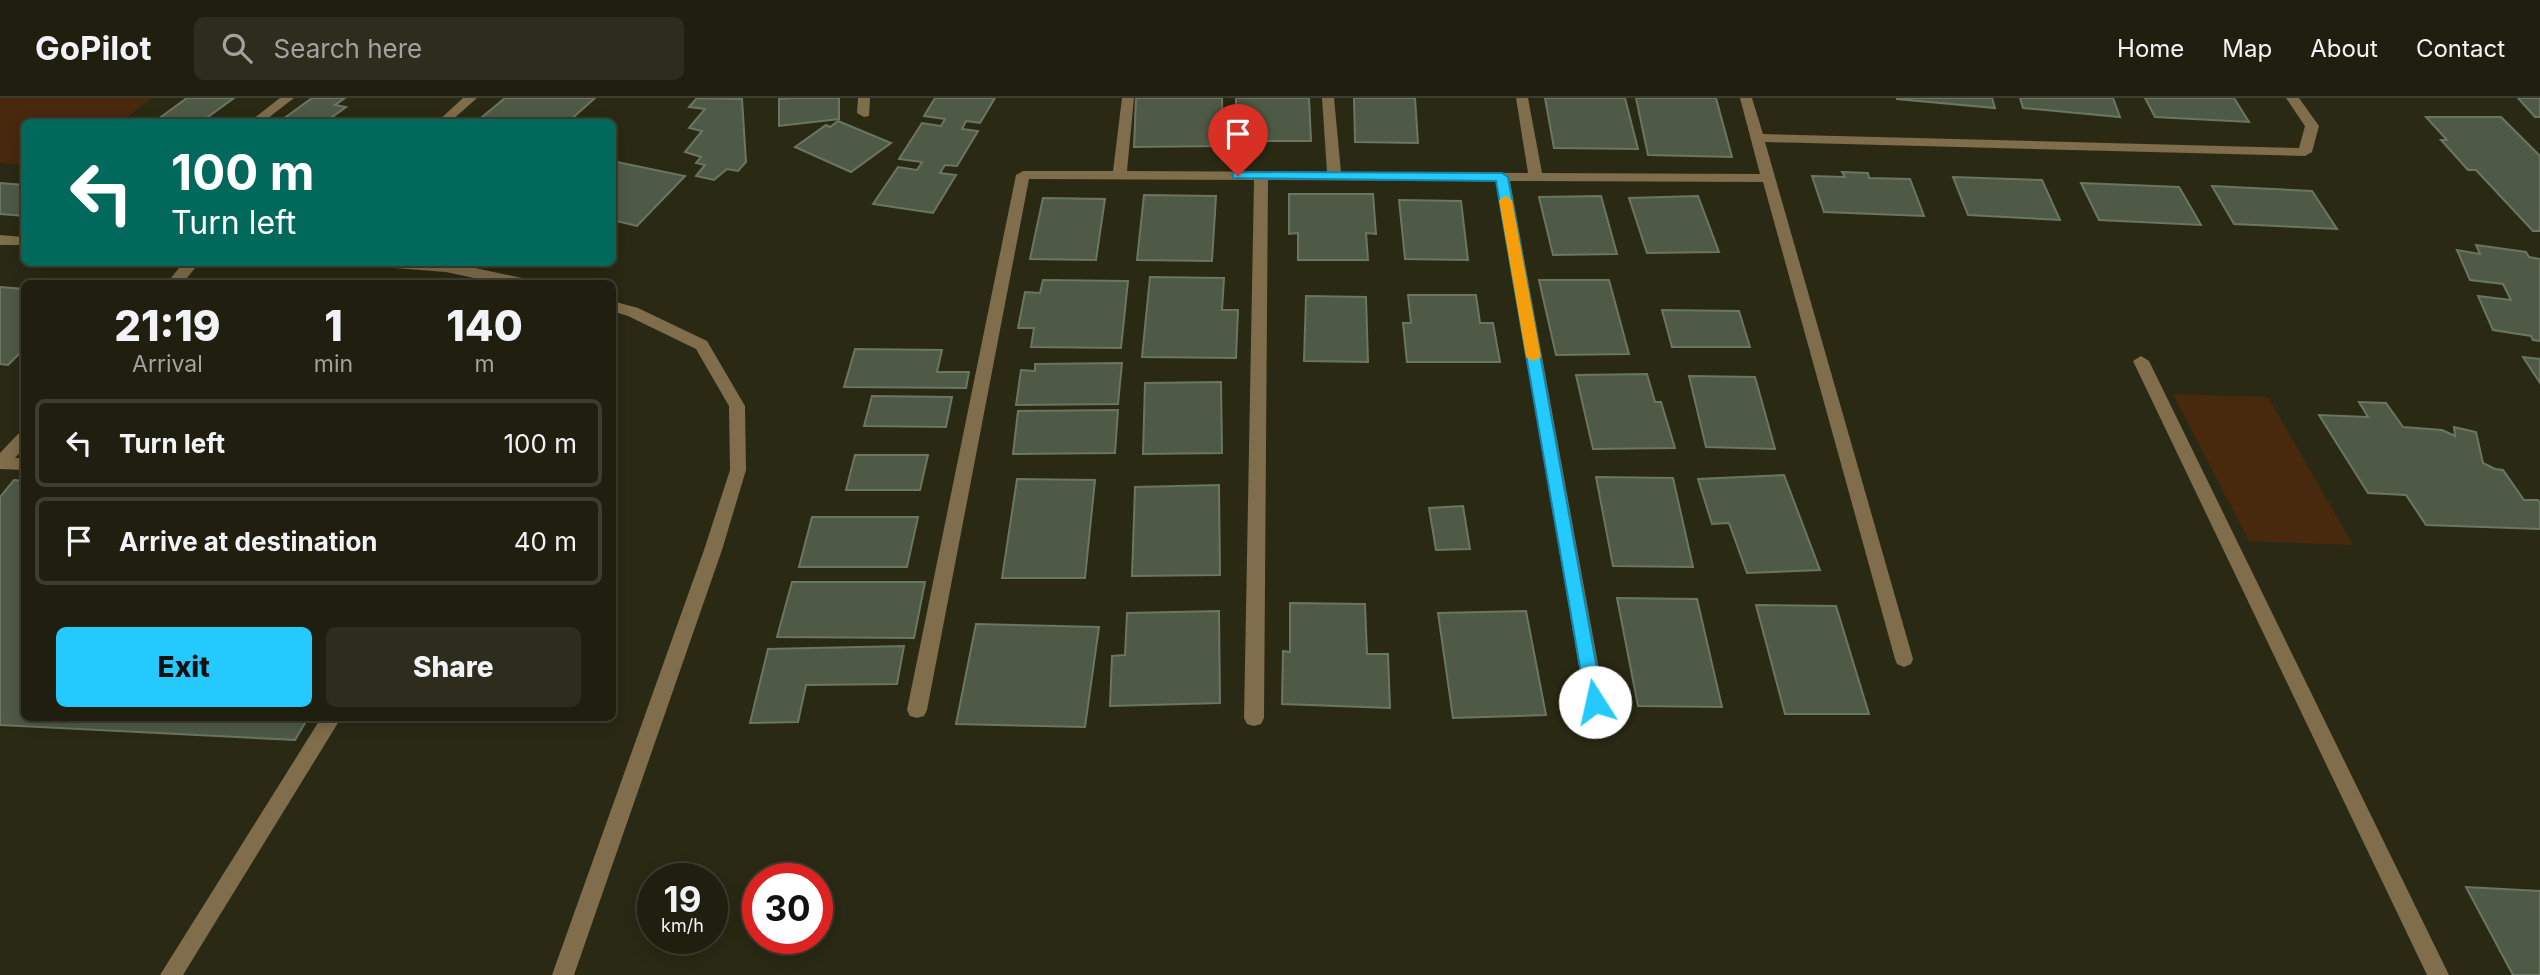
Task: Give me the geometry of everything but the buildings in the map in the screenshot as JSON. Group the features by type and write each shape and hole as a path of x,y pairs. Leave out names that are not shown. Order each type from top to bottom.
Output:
{"street":[{"path":"259,119 288,98"},
{"path":"446,119 471,98"},
{"path":"863,98 864,113"},
{"path":"1120,173 1128,98"},
{"path":"1328,98 1334,176"},
{"path":"1522,98 1536,177"},
{"path":"1746,98 1904,659"},
{"path":"1759,138 2305,152 2312,126 2292,98"},
{"path":"917,710 1023,175 1120,173 1770,178"},
{"path":"1254,718 1261,176"},
{"path":"1502,177 1595,702"},
{"path":"0,240 21,241"},
{"path":"177,280 189,266"},
{"path":"433,266 508,280"},
{"path":"562,975 713,550 737,470 737,406 702,345 633,312 616,307"},
{"path":"2141,361 2438,975"},
{"path":"0,463 21,441"},
{"path":"0,463 21,464"},
{"path":"171,975 329,721"}],"shaded area":[{"path":"0,98 152,98 124,119 21,119 21,165 0,163"},
{"path":"2173,394 2268,397 2353,545 2249,541"}],"slow traffic":[{"path":"1506,200 1533,357"}],"route":[{"path":"1238,176 1502,177 1595,702"}]}
